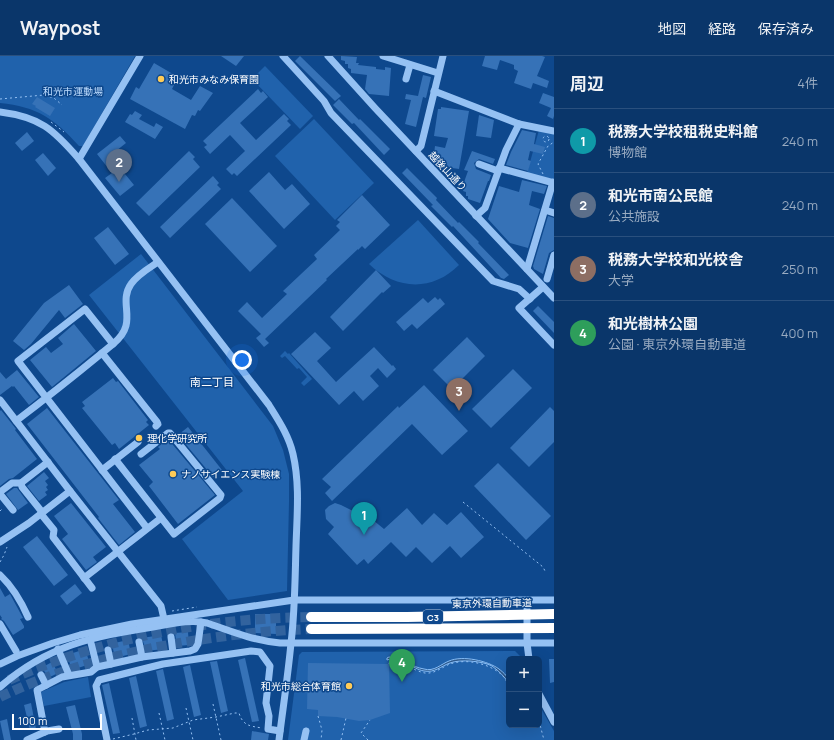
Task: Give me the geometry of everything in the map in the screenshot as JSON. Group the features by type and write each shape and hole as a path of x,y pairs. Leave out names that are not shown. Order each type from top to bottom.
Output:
{"highway":[{"name":"東京外環自動車道","path":"311,617 554,614"},
{"name":"C3","path":"311,629 554,628"}],"street":[{"path":"79,159 140,56"},
{"path":"283,56 324,101 331,113 493,281 519,289 530,298"},
{"name":"越後山通り","path":"328,56 554,298"},
{"path":"383,56 438,73"},
{"path":"416,151 421,146 442,56"},
{"path":"406,79 410,65"},
{"path":"434,91 519,124 554,131"},
{"path":"0,112 23,116 40,123 58,136 79,159 269,405 287,436 293,453 298,492 291,643 279,740"},
{"path":"476,216 485,208 506,150 519,124"},
{"path":"478,164 498,170 554,182 526,269"},
{"path":"545,210 554,213"},
{"path":"554,255 550,280 541,285 519,308 554,345"},
{"path":"16,421 122,336 127,326 128,289 137,278 158,262"},
{"path":"113,344 85,309 18,361 147,528"},
{"path":"102,353 157,422 158,424 156,426"},
{"path":"0,400 161,606 164,619"},
{"path":"115,459 174,534 219,499 220,495 170,433 141,454"},
{"path":"102,470 138,442"},
{"path":"13,510 0,493 12,483 21,484 48,462"},
{"path":"21,484 54,530 53,538 92,588"},
{"path":"0,542 42,513 70,491"},
{"path":"84,578 161,518"},
{"path":"0,575 11,584 23,604 28,617"},
{"path":"0,664 46,645 80,635 132,624 294,600 527,604 554,600"},
{"path":"527,604 529,656"},
{"path":"0,687 30,664 58,649 119,633 184,622 201,622 256,640 291,643 527,640 554,643"},
{"path":"45,732 37,690 62,677 91,672 98,667 142,657 190,651 197,647 201,622"},
{"path":"0,624 16,651"},
{"path":"171,637 173,653"},
{"path":"139,642 142,657"},
{"path":"91,643 98,667"},
{"path":"58,649 69,675"},
{"path":"108,650 111,664"},
{"path":"107,740 96,686 99,680 163,664 251,651 260,652 270,666 266,703 268,729 280,731"},
{"path":"41,675 46,685"},
{"path":"542,700 554,722"},
{"path":"27,740 45,732 59,729"},
{"path":"304,740 306,731"}],"path":[{"path":"0,99 44,95 54,98 62,105"},
{"path":"548,141 552,144"},
{"path":"543,180 543,172 538,164 548,146 554,142"},
{"path":"463,502 543,567 545,571"},
{"path":"0,562 4,555 8,541"},
{"path":"172,610 197,607"},
{"path":"389,664 390,660 397,661 425,673 435,672 451,664 469,662 491,667 503,676 506,681"},
{"path":"213,704 221,740"},
{"path":"186,708 194,740"},
{"path":"159,712 165,740"},
{"path":"107,740 148,730 178,726 189,721 235,713 239,713 241,720 247,724 268,729"},
{"path":"318,716 322,730 321,740"},
{"path":"132,718 136,740"},
{"path":"341,740 346,718"},
{"path":"368,740 361,734 370,720"},
{"path":"541,728 544,740"}],"green space":[{"name":"和光市運動場","path":"0,56 135,56 83,146 79,146 53,121 35,111 24,107 0,103"},
{"path":"265,66 313,116 300,129 252,79"},
{"path":"314,119 374,183 335,220 275,156"},
{"path":"539,130 554,134 554,180 527,173"},
{"path":"418,220 459,265 448,274 437,280 414,284 402,283 391,279 380,273 369,264"},
{"path":"141,254 273,426 283,450 289,474 287,591 228,600 182,539 243,491 89,295"},
{"path":"285,351 288,354 289,353 312,379 304,386 301,383 307,377 285,356 282,358 280,356"},
{"path":"515,651 520,656 506,656 506,728 542,728 542,710 554,731 554,740 288,740 299,655 302,652"},
{"path":"88,677 91,697 44,706 41,692 64,682"}],"shaded area":[{"path":"387,658 398,659 428,670 434,669 455,659 482,661 499,669 506,676 506,680 495,668 483,663 465,661 454,662 435,670 424,671 397,659 387,660"}],"building":[{"path":"221,56 244,56 236,66"},
{"path":"300,56 341,96 335,101 295,61"},
{"path":"341,56 357,57 356,63 359,63 358,65 376,67 376,69 385,70 385,67 391,68 389,96 369,94 365,89 367,75 351,73 351,69 348,68 348,64 345,64 345,61 341,60"},
{"path":"485,56 545,57 537,76 549,81 547,88 533,83 531,89 514,83 518,71 514,69 514,65 500,60 497,70 482,66"},
{"path":"154,63 178,77 172,89 191,100 200,86 213,93 200,111 198,110 195,116 192,115 185,129 130,99 136,87 139,89"},
{"path":"423,75 431,77 426,98 423,97 416,127 405,124 411,100 405,99 406,94 418,96"},
{"path":"258,89 261,93 263,91 268,97 240,123 256,140 284,114 289,119 287,121 291,125 237,176 234,173 232,175 226,169 245,151 230,135 210,154 204,147 207,145 203,141"},
{"path":"543,93 554,97 553,119 547,116 551,108 539,103"},
{"path":"37,97 55,108 50,116 32,104"},
{"path":"339,99 390,149 384,155 354,123 352,124 333,105"},
{"path":"441,107 469,111 459,169 439,166 436,164 438,155 434,154 435,146 445,148 448,138 434,136 438,109 441,109"},
{"path":"135,111 142,115 139,119 154,127 156,123 163,127 155,139 125,122 130,114 132,115"},
{"path":"479,115 494,120 491,138 476,136"},
{"path":"522,130 536,133 534,144 545,147 543,154 530,151 528,160 531,161 528,171 506,165"},
{"path":"27,132 34,141 22,151 15,143"},
{"path":"120,136 126,143 116,151 122,158 116,163 134,185 120,196 105,178 112,173 97,154"},
{"path":"189,151 195,157 193,159 200,167 149,216 136,203"},
{"path":"472,151 495,159 493,164 479,159 474,163 476,169 491,175 480,203 468,199 466,192 463,191 466,183 464,182 468,171 464,170"},
{"path":"43,153 56,168 48,176 35,160"},
{"path":"407,168 509,275 504,279 501,278 453,226 452,227 431,206 433,205 402,173"},
{"path":"269,172 285,190 292,184 310,204 284,229 249,191"},
{"path":"213,176 219,183 217,185 221,189 170,238 160,227"},
{"path":"522,180 547,186 544,194 532,191 529,205 540,209 528,248 510,243 488,219 499,186 519,192"},
{"path":"362,195 390,225 365,249 362,246 358,249 326,279 327,280 265,339 269,343 264,347 256,338 261,334 238,311 247,302 262,318 287,294 283,291 317,259 314,255 340,230 336,226 340,222 337,220"},
{"path":"232,198 277,246 250,272 205,224"},
{"path":"548,216 554,218 554,250 549,253 543,274 534,269 533,266"},
{"path":"108,227 129,254 115,265 94,238"},
{"path":"376,270 391,286 383,293 382,292 343,331 330,317"},
{"path":"69,285 83,304 65,318 59,310 31,344 24,350 13,341 44,303"},
{"path":"435,297 438,300 440,298 445,304 417,329 412,324 404,331 396,322 423,298 428,303"},
{"path":"538,306 554,322 554,333 533,311"},
{"path":"74,324 96,351 52,387 30,360 46,347 51,353 63,344 58,338"},
{"path":"315,332 331,348 317,361 336,382 374,347 396,369 387,378 378,368 370,376 379,386 363,401 354,391 339,405 291,354"},
{"path":"467,337 485,356 452,389 433,370"},
{"path":"513,369 532,388 491,428 472,409"},
{"path":"17,370 39,397 29,405 14,386 0,395 0,372 6,379"},
{"path":"113,378 116,382 118,381 148,420 146,422 149,425 119,449 115,443 112,445 82,408 85,406 82,402"},
{"path":"424,385 468,431 442,455 412,424 332,501 325,493 331,487 322,479 398,406 399,408"},
{"path":"550,407 554,411 554,442 529,467 510,448"},
{"path":"47,408 119,500 113,504 135,532 119,545 27,424"},
{"path":"1,410 37,459 13,478 9,479 0,486 0,411"},
{"path":"188,427 222,470 213,477 178,435"},
{"name":"ナノサイエンス実験棟","path":"168,439 215,495 178,524 149,486 153,482 139,465 160,449 158,447"},
{"path":"498,463 551,516 526,540 474,486"},
{"path":"44,472 49,478 45,481 48,485 46,487 48,490 45,492 47,495 39,501 27,486"},
{"path":"14,488 17,488 28,503 18,510 6,494"},
{"path":"71,503 106,547 93,557 97,562 86,570 62,539 68,534 54,516"},
{"path":"335,503 353,511 363,522 368,516 384,529 407,508 422,525 434,513 447,525 461,512 484,537 461,558 450,546 432,563 416,547 406,557 391,542 368,564 364,559 357,565 328,534 334,527 326,519 325,510"},
{"path":"37,536 68,575 54,586 23,547"},
{"path":"75,584 82,593 67,605 60,596"},
{"path":"0,588 5,597 10,594 23,618 20,619 24,628 13,635 1,619"},
{"path":"255,614 276,614 276,634 255,633"},
{"path":"188,632 189,645 177,646 175,633"},
{"path":"161,635 164,649 146,651 142,638"},
{"path":"128,640 131,654 115,658 110,644"},
{"path":"85,649 90,664 72,670 67,655"},
{"path":"245,658 259,721 252,722 238,660"},
{"path":"549,659 554,659 554,682 550,683"},
{"path":"217,661 228,711 221,713 210,662"},
{"path":"52,662 58,673 48,678 41,668"},
{"name":"和光市総合体育館","path":"308,663 389,664 390,713 370,720 359,721 337,717 318,716 318,710 307,709"},
{"path":"190,665 201,715 194,717 183,667"},
{"path":"163,669 174,719 167,721 156,671"},
{"path":"136,676 147,726 140,728 129,678"},
{"path":"109,683 120,733 113,734 102,685"},
{"path":"31,703 36,729 30,730 24,705"},
{"path":"75,705 82,740 73,740 73,734 66,707"},
{"path":"7,719 11,740 4,740 0,721"},
{"path":"252,731 269,734 268,740 251,740"}],"tunnel":[{"path":"9,680 80,653 137,637 194,626 252,620 311,617"},
{"path":"0,697 19,688 77,667 137,651 215,637 272,631 311,629"}],"place":[{"name":"和光市みなみ保育園","path":"161,79"},
{"name":"和光市南公民館","path":"119,182"},
{"name":"税務大学校和光校舎","path":"459,411"},
{"name":"理化学研究所","path":"139,438"},
{"name":"ナノサイエンス実験棟","path":"173,474"},
{"name":"税務大学校租税史料館","path":"364,535"},
{"name":"和光樹林公園","path":"402,682"},
{"name":"和光市総合体育館","path":"349,686"}],"district":[{"name":"南二丁目","path":"212,381"}]}
